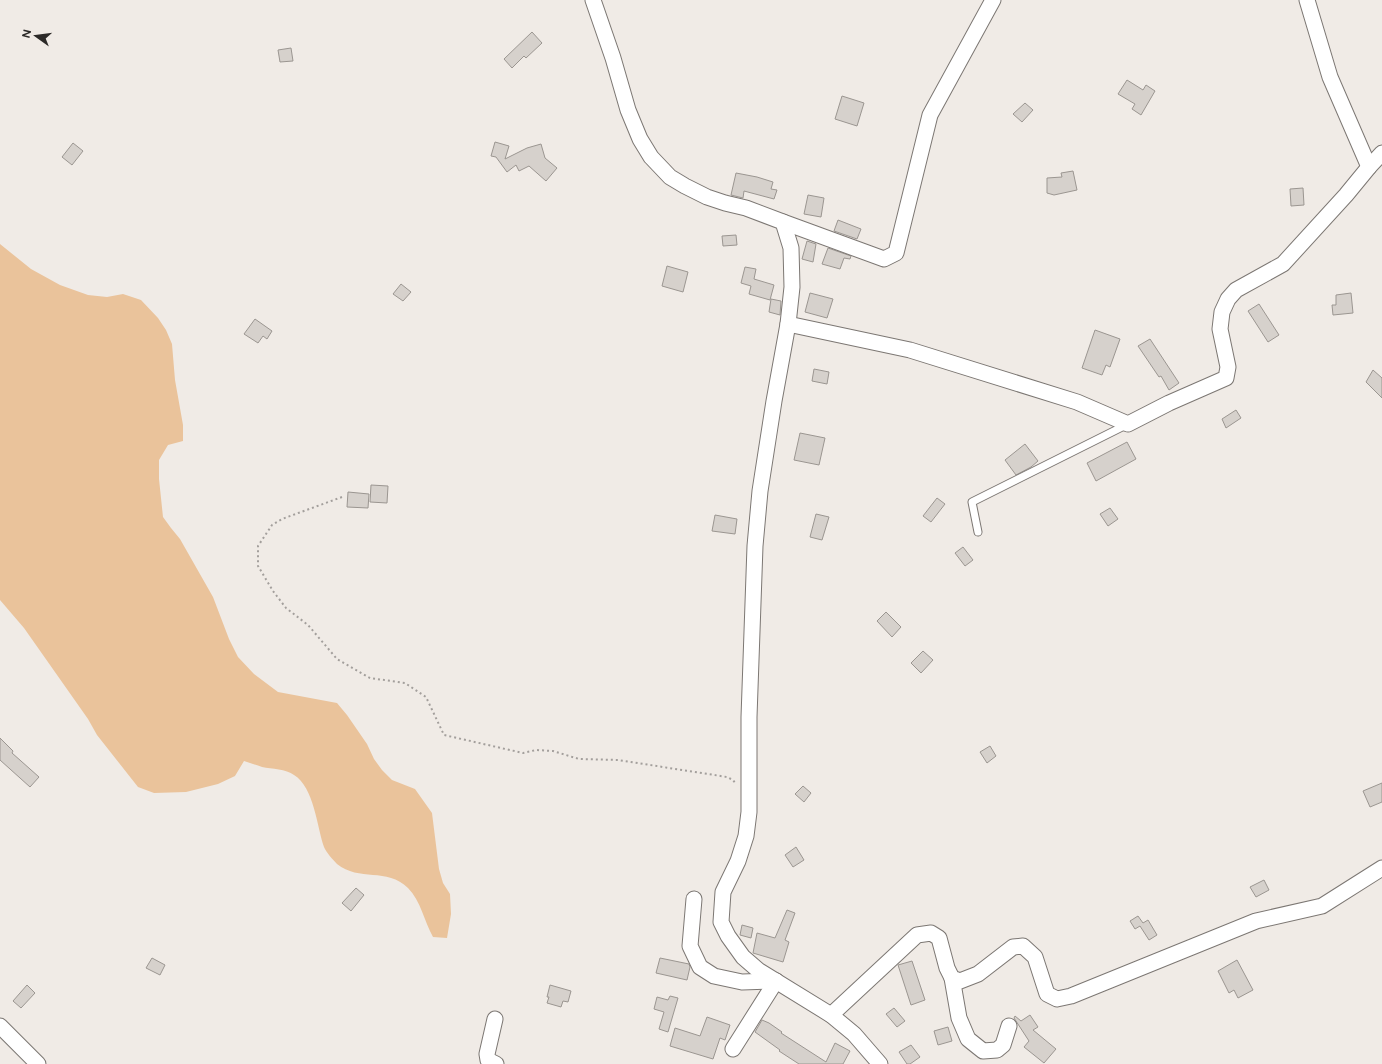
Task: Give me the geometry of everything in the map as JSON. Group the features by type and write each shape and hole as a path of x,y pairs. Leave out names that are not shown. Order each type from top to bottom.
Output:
{"street":[{"path":"593,0 613,58 628,110 640,139 651,157 670,177 708,197 746,208 884,259 896,253 930,115 993,0"},
{"path":"1307,0 1330,77 1369,167"},
{"path":"788,324 910,350 1077,402 1128,424 1169,403 1226,378 1228,367 1220,329 1222,312 1228,299 1236,290 1283,264 1382,153"},
{"path":"783,222 791,248 792,287 788,324 760,490 755,546 749,716 750,812 746,836 738,861 723,892 721,922 728,936 744,957 758,970 831,1015 854,1034 871,1060"},
{"path":"952,978 960,981 978,974 1013,947 1023,946 1035,957 1047,994 1057,999 1071,996 1256,921 1322,906 1382,868"},
{"path":"694,899 690,946 700,967 714,976 742,982 776,982"},
{"path":"831,1015 917,935 931,933 939,938 947,968 952,978 959,1018 968,1039 982,1051 997,1050 1003,1045 1008,1026"},
{"path":"733,1050 776,982"},
{"path":"495,1020 487,1054 488,1060 496,1064"},
{"path":"0,1026 38,1064"}],"lane":[{"path":"978,532 972,502 1128,424"}],"path":[{"path":"342,497 282,519 272,525 258,546 258,566 273,591 286,608 308,625 337,659 370,678 405,684 426,697 444,735 523,753 536,750 553,751 579,759 618,760 726,777 733,780 735,784"}],"shaded area":[{"path":"0,244 31,269 60,285 88,295 107,297 123,294 141,300 158,318 166,330 172,344 175,380 183,425 183,441 168,445 159,460 159,479 163,517 180,539 213,597 229,639 238,657 254,674 278,692 337,703 367,744 374,759 382,770 392,780 415,789 432,813 439,869 443,883 450,894 451,914 447,938 433,937 416,899 408,888 400,882 382,876 354,872 335,862 324,847 314,808 306,788 301,781 291,773 283,770 262,767 244,761 235,776 218,784 186,792 154,793 138,787 97,735 88,719 24,628 0,600"}],"building":[{"path":"532,32 542,43 526,58 524,56 512,68 504,59"},
{"path":"291,48 293,61 280,62 278,50"},
{"path":"1127,80 1143,90 1146,85 1155,91 1141,115 1132,109 1135,104 1118,94"},
{"path":"842,96 864,103 857,126 835,119"},
{"path":"1025,103 1033,110 1022,122 1013,114"},
{"path":"495,142 509,146 505,159 527,148 541,144 545,158 557,168 546,181 529,166 519,171 516,165 507,172 496,157 491,156"},
{"path":"73,143 83,151 72,165 62,157"},
{"path":"1073,171 1077,190 1054,195 1047,193 1047,178 1062,177 1061,173"},
{"path":"736,173 773,182 771,189 777,190 774,199 744,191 743,198 731,195"},
{"path":"1303,188 1304,205 1291,206 1290,189"},
{"path":"808,195 824,198 821,217 804,214"},
{"path":"838,220 861,229 857,239 834,231"},
{"path":"736,235 737,245 723,246 722,236"},
{"path":"807,241 816,244 813,262 802,259"},
{"path":"828,248 851,256 850,259 844,258 840,269 822,264"},
{"path":"667,266 688,272 683,292 662,286"},
{"path":"745,267 756,269 754,279 774,285 770,300 749,294 751,286 741,283"},
{"path":"401,284 411,292 403,301 393,294"},
{"path":"810,293 833,299 827,318 805,312"},
{"path":"1351,293 1353,313 1333,315 1332,305 1336,305 1336,295"},
{"path":"771,299 781,301 780,315 769,312"},
{"path":"1259,304 1279,335 1268,342 1248,311"},
{"path":"255,319 272,331 267,339 263,336 258,343 244,334"},
{"path":"1095,330 1120,339 1110,367 1106,365 1102,375 1082,368"},
{"path":"1150,339 1179,383 1169,390 1161,376 1159,377 1138,346"},
{"path":"814,369 829,372 827,384 812,381"},
{"path":"1373,370 1382,378 1382,398 1366,382"},
{"path":"1236,410 1241,418 1226,428 1222,419"},
{"path":"800,433 825,438 819,465 794,460"},
{"path":"1127,442 1136,459 1096,481 1087,463"},
{"path":"1025,444 1038,461 1031,467 1016,475 1005,460"},
{"path":"371,485 388,486 387,503 370,502"},
{"path":"348,492 369,494 368,508 347,507"},
{"path":"937,498 945,504 931,522 923,516"},
{"path":"1110,508 1118,519 1108,526 1100,514"},
{"path":"816,514 829,517 822,540 810,537"},
{"path":"715,515 737,519 735,534 712,531"},
{"path":"963,547 973,560 965,566 955,553"},
{"path":"886,612 901,627 892,637 877,621"},
{"path":"923,651 933,660 921,673 911,663"},
{"path":"0,738 13,751 12,753 39,777 30,787 0,760"},
{"path":"990,746 996,756 987,763 980,752"},
{"path":"1382,783 1382,802 1370,807 1363,791"},
{"path":"803,786 811,793 804,802 795,794"},
{"path":"796,847 804,860 793,867 785,855"},
{"path":"1264,880 1269,890 1256,897 1250,887"},
{"path":"356,888 364,895 351,911 342,903"},
{"path":"787,910 795,913 785,940 789,942 783,962 753,953 757,933 775,938"},
{"path":"1138,916 1143,923 1148,920 1157,935 1149,940 1140,926 1135,929 1130,921"},
{"path":"742,925 753,928 751,938 740,935"},
{"path":"152,958 165,965 160,975 146,968"},
{"path":"660,958 689,964 690,967 687,980 656,973"},
{"path":"1237,960 1253,990 1238,998 1234,990 1229,993 1218,971"},
{"path":"912,961 925,1000 911,1005 898,965"},
{"path":"27,985 35,993 21,1008 13,1001"},
{"path":"550,985 571,991 568,1002 563,1001 561,1007 547,1003"},
{"path":"670,996 678,998 668,1032 659,1029 664,1012 654,1009 657,997 668,1000"},
{"path":"894,1008 905,1021 897,1027 886,1014"},
{"path":"1030,1015 1038,1027 1033,1030 1056,1049 1044,1063 1024,1047 1029,1041 1014,1018 1015,1016 1021,1021"},
{"path":"707,1017 730,1025 725,1040 720,1038 713,1059 670,1046 675,1028 700,1036"},
{"path":"762,1020 769,1023 782,1032 781,1033 826,1062 835,1043 850,1051 843,1064 799,1064 779,1051 780,1050 755,1032"},
{"path":"948,1027 952,1041 938,1045 934,1031"},
{"path":"911,1045 920,1057 910,1064 907,1064 899,1052"}]}
